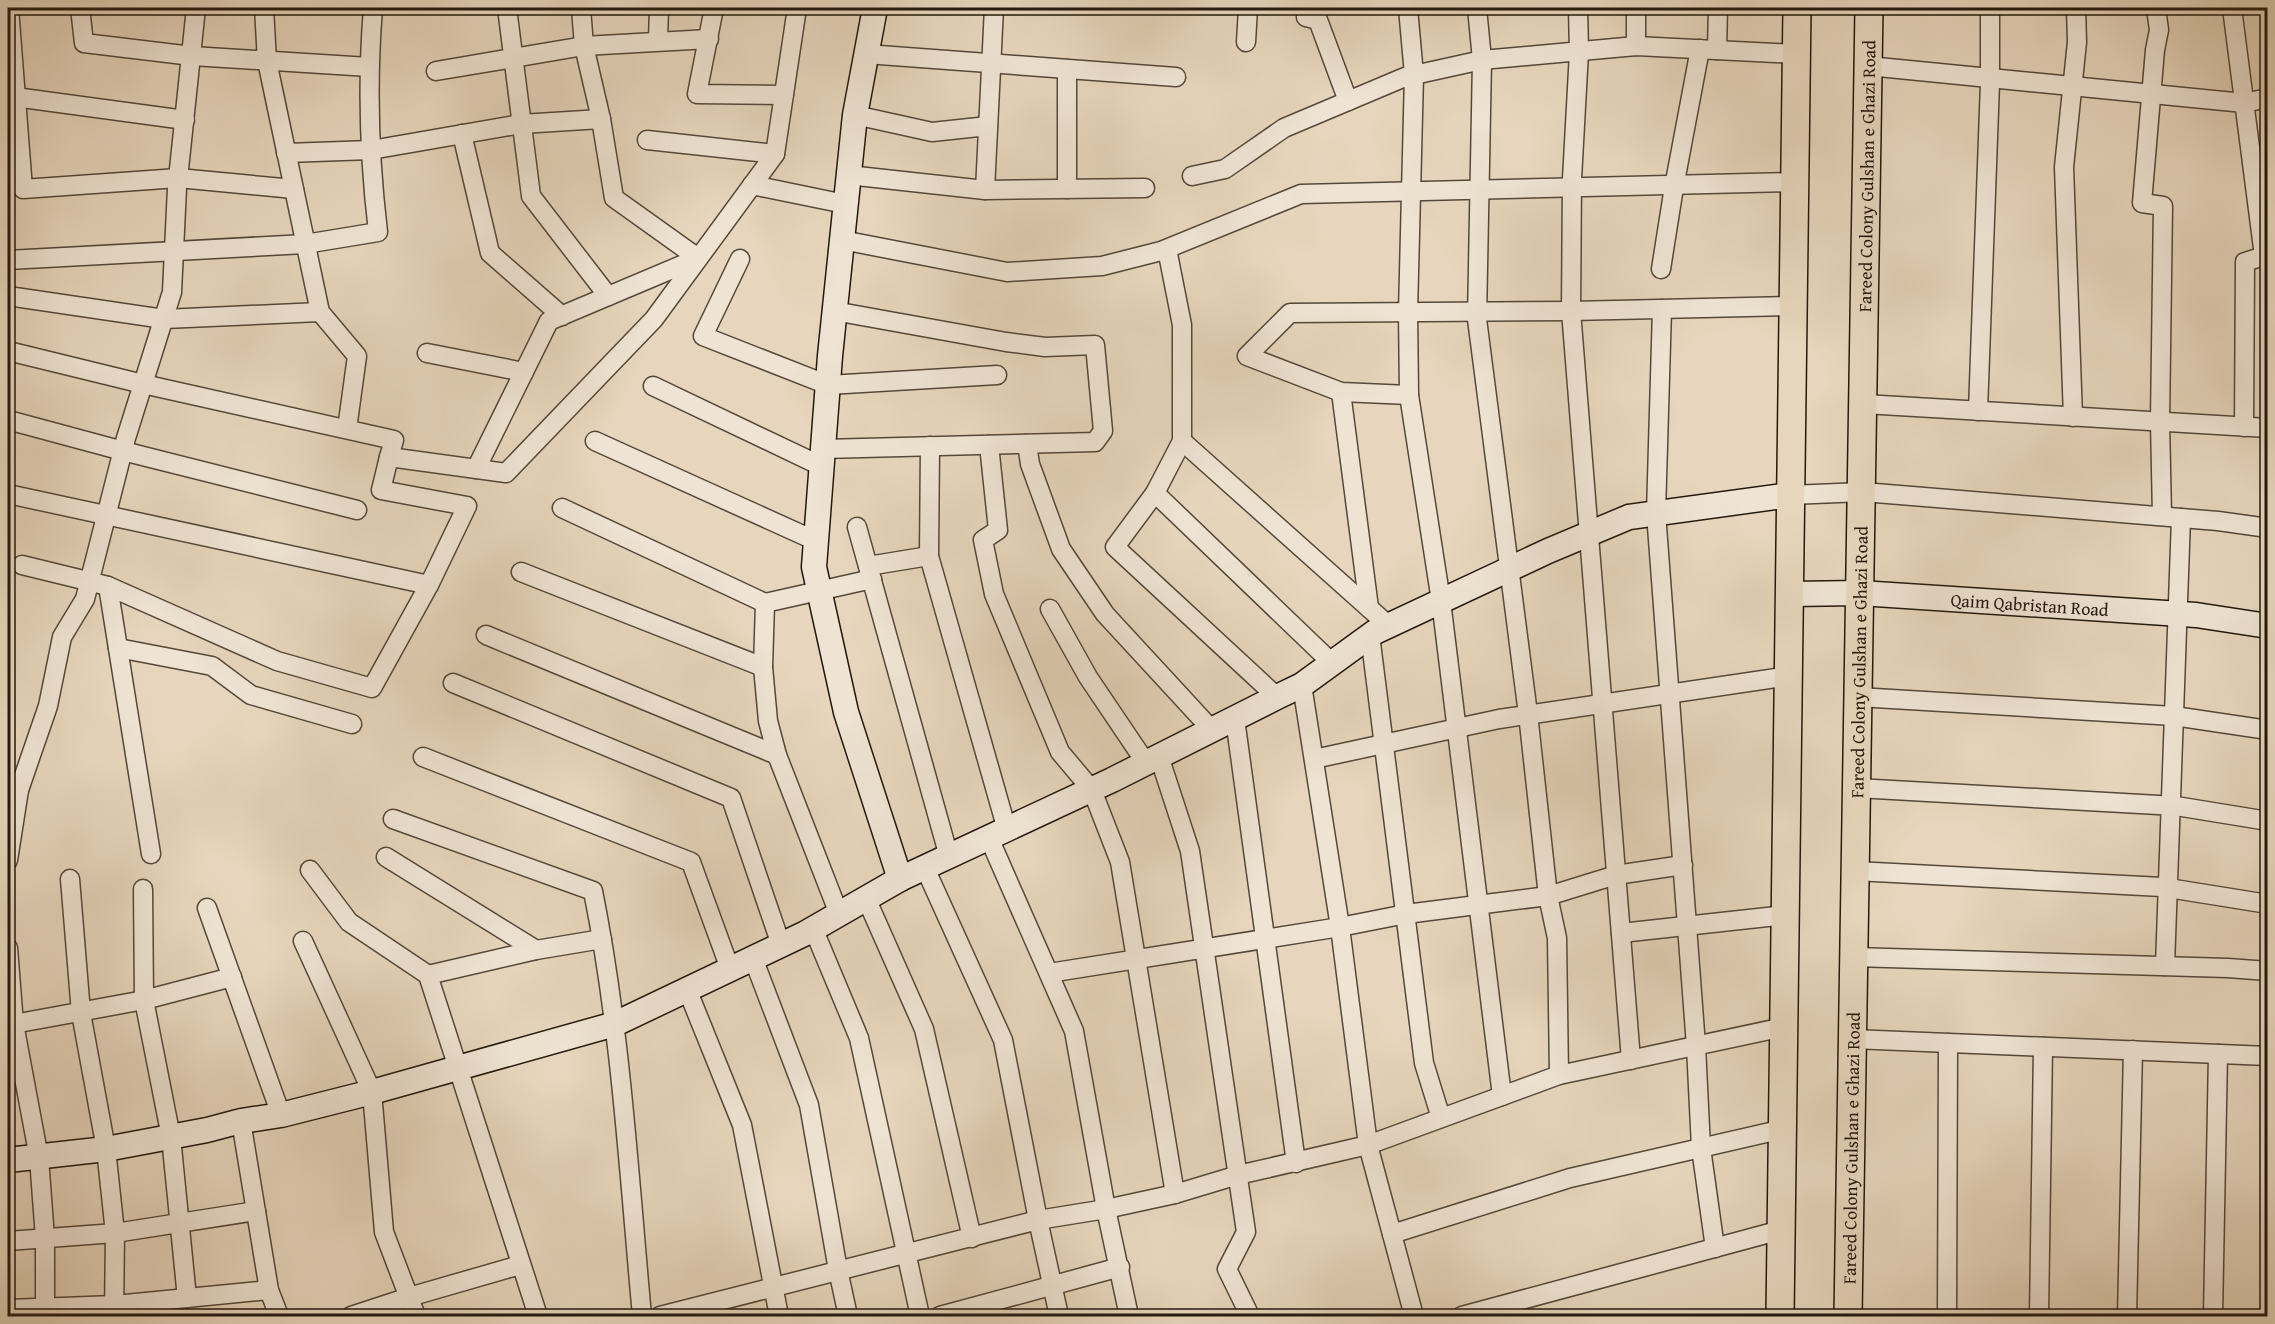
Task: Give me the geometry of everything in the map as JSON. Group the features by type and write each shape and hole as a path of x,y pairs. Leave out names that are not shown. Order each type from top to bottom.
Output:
{"main road":[{"path":"875,8 855,115 848,175 834,311 814,567 846,712 900,879"},
{"path":"1780,1317 1797,8"},
{"name":"Fareed Colony Gulshan e Ghazi Road","path":"1848,1317 1869,8"},
{"path":"8,1160 106,1149 281,1114 372,1092 615,1024 781,945 900,879 1092,790 1302,685 1379,630 1509,569 1629,517 1791,495"},
{"name":"Qaim Qabristan Road","path":"1790,594 1860,593 2178,614 2268,626"}],"street":[{"path":"9,8 23,189 178,178 294,189"},
{"path":"80,8 84,43 192,56 369,67"},
{"path":"8,860 13,789 48,706 62,637 85,599 123,451 172,292 178,178 196,8"},
{"path":"264,8 267,61 320,312 357,356 347,429"},
{"path":"8,260 305,244 378,232 372,178 369,67 373,8"},
{"path":"507,8 531,196 608,296"},
{"path":"581,8 584,46 601,119 614,198 698,258"},
{"path":"658,40 659,8"},
{"path":"714,8 697,94 784,94"},
{"path":"389,457 506,473 654,319 775,154 797,8"},
{"path":"985,190 994,8"},
{"path":"1246,42 1248,8"},
{"path":"1309,8 1306,17 1318,20 1348,101"},
{"path":"1408,8 1414,75 1408,312 1409,395 1441,601 1502,1096"},
{"path":"1477,8 1482,60 1477,311 1528,714 1548,896 1557,938 1559,1075"},
{"path":"1578,8 1579,52 1572,189 1571,311 1631,1060"},
{"path":"1636,8 1636,46"},
{"path":"1661,269 1674,187 1718,8"},
{"path":"1978,411 1990,78 1990,8"},
{"path":"2073,417 2064,167 2077,42 2076,8"},
{"path":"2156,8 2159,30 2155,50 2142,203 2163,206 2160,422 2162,516"},
{"path":"2232,8 2244,103 2260,164 2264,256 2245,262 2244,427"},
{"path":"436,71 584,46 658,40 709,39"},
{"path":"1192,176 1225,169 1284,128 1348,101 1414,75 1482,60 1636,46 1796,54"},
{"path":"866,54 1176,77"},
{"path":"1868,66 2244,103 2268,98"},
{"path":"1067,69 1067,189"},
{"path":"15,97 185,120"},
{"path":"855,115 932,132 988,126"},
{"path":"286,153 371,150 521,124 601,119"},
{"path":"462,134 490,254 562,316"},
{"path":"648,140 775,154"},
{"path":"848,175 985,190 1145,188"},
{"path":"842,240 1007,272 1102,266 1167,249 1301,194 1674,187 1795,182"},
{"path":"752,185 845,204"},
{"path":"1167,249 1182,325 1182,441 1155,493 1115,547 1277,697"},
{"path":"476,469 549,321 698,258"},
{"path":"740,259 703,336 828,385 998,375"},
{"path":"8,296 164,319 320,312"},
{"path":"1409,395 1341,392 1247,356 1290,313 1571,311 1793,306"},
{"path":"1662,309 1656,513 1696,1046 1701,1148 1715,1248"},
{"path":"653,386 822,457 930,446 1095,441 1103,431 1095,345 1045,347 1006,342 834,311"},
{"path":"8,351 143,384 394,440 381,490 467,506 429,585 372,688 277,661 108,586 22,565"},
{"path":"427,352 524,372"},
{"path":"1341,392 1369,608 1379,630 1384,744 1424,1064 1441,1118"},
{"path":"1864,404 2268,428"},
{"path":"8,420 357,510"},
{"path":"595,441 816,541"},
{"path":"1182,441 1369,608"},
{"path":"1027,444 1030,464 1061,549 1105,614 1212,730"},
{"path":"989,445 998,530 983,540 994,594 1060,752 1092,790 1120,862 1175,1194"},
{"path":"930,446 929,556 998,834 1049,973 1074,1031 1106,1209 1129,1317"},
{"path":"1791,495 1863,492 2162,516 2268,528"},
{"path":"1155,493 1332,663"},
{"path":"8,494 429,585"},
{"path":"562,508 765,603 819,591 870,572 929,556"},
{"path":"2165,966 2181,518"},
{"path":"857,527 949,857"},
{"path":"521,572 763,667"},
{"path":"108,586 151,854"},
{"path":"765,603 763,667 768,721 777,755 839,914"},
{"path":"1050,609 1088,677 1153,760 1190,851 1246,1232 1227,1269 1250,1317"},
{"path":"486,635 777,755"},
{"path":"118,648 212,666 251,694 352,724"},
{"path":"1314,759 1528,714 1789,676"},
{"path":"453,683 731,798 781,945"},
{"path":"1302,685 1340,927 1368,1145 1414,1317"},
{"path":"1858,697 2174,716 2268,730"},
{"path":"1235,719 1296,1163"},
{"path":"423,758 691,862 730,969"},
{"path":"1857,788 2171,806 2268,821"},
{"path":"393,819 593,891 615,1024 642,1317"},
{"path":"386,857 536,951"},
{"path":"1049,973 1340,927 1406,914 1548,896 1616,875 1683,865"},
{"path":"925,868 1003,1040 1059,1317"},
{"path":"310,870 349,922 428,975 538,1317"},
{"path":"1855,872 2168,889 2268,904"},
{"path":"70,879 81,1013 106,1149 115,1233 115,1311"},
{"path":"142,889 144,1000 171,1137 187,1298"},
{"path":"866,898 924,1029 972,1238"},
{"path":"207,908 281,1114"},
{"path":"1621,933 1786,915"},
{"path":"813,928 859,1038 920,1317"},
{"path":"428,975 602,939"},
{"path":"303,941 372,1092 384,1232 416,1317"},
{"path":"8,948 11,1025 39,1158 45,1238 45,1312"},
{"path":"1853,957 2268,971"},
{"path":"753,958 809,1105 848,1317"},
{"path":"11,1025 144,1000 232,977"},
{"path":"687,989 742,1125 779,1317"},
{"path":"660,1317 708,1311 772,1288 905,1253 1038,1220 1106,1209 1175,1194 1238,1175 1368,1145 1559,1075 1784,1027"},
{"path":"1852,1039 2268,1056"},
{"path":"1947,1317 1948,1043"},
{"path":"2039,1317 2043,1047"},
{"path":"2127,1317 2133,1050"},
{"path":"2214,1317 2218,1054"},
{"path":"241,1121 269,1290 279,1317"},
{"path":"1392,1234 1570,1178 1782,1129"},
{"path":"8,1241 115,1233 256,1211"},
{"path":"1462,1317 1781,1230"},
{"path":"351,1317 409,1297 520,1265"},
{"path":"940,1317 985,1310 1052,1286 1119,1267"},
{"path":"8,1309 45,1312 115,1311 187,1298 269,1290"}]}
